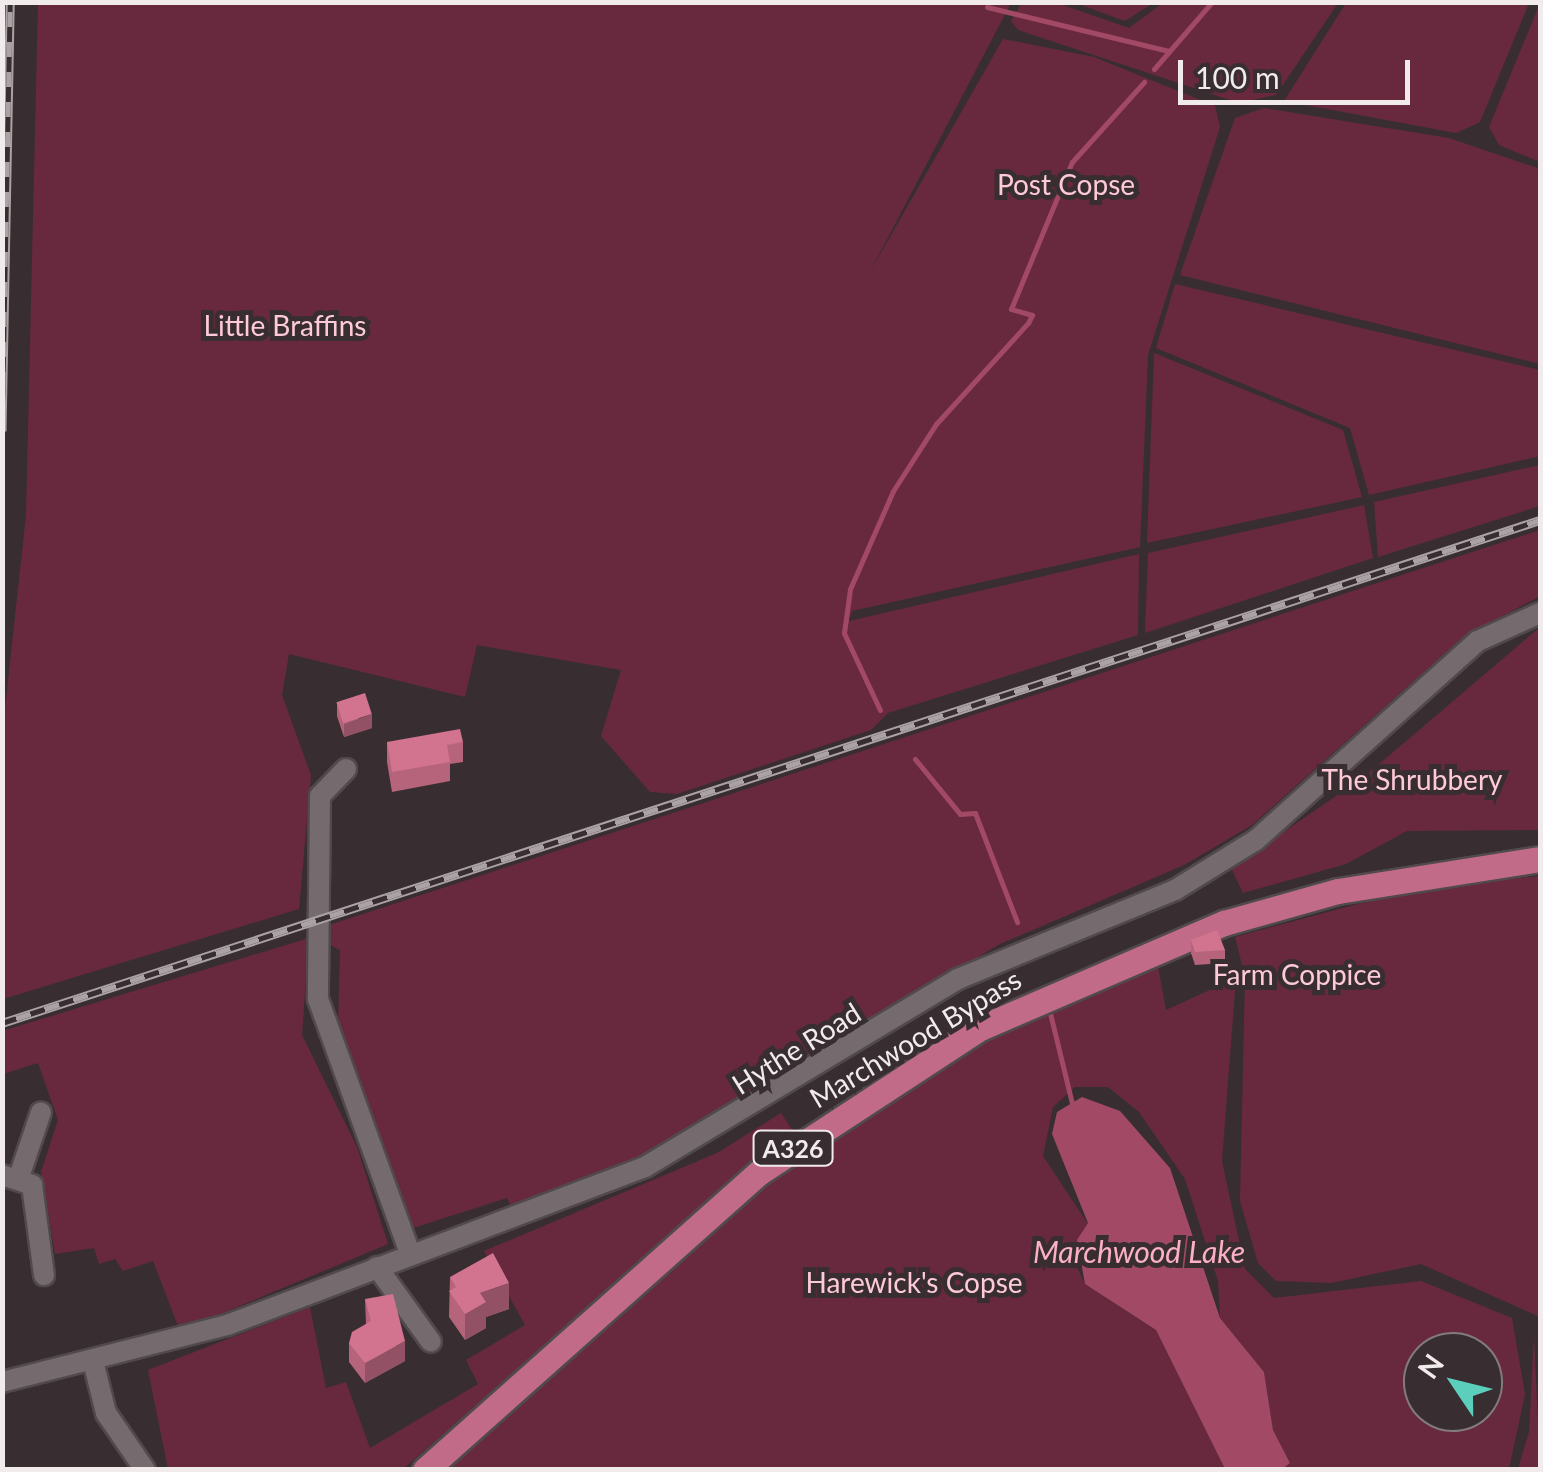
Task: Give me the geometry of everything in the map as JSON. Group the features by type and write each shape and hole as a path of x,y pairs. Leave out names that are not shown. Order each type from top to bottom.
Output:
{"main road":[{"name":"Marchwood Bypass","path":"425,1470 760,1172 980,1028 1224,924 1338,891 1540,859"}],"street":[{"name":"Hythe Road","path":"2,1382 227,1325 646,1167 958,978 1175,890 1256,840 1478,641 1540,613"},
{"path":"346,769 320,796 318,998 410,1254"},
{"path":"41,1112 11,1174 32,1185 44,1275"},
{"path":"378,1268 430,1342"},
{"path":"93,1361 106,1412 145,1470"}],"green space":[{"path":"1022,2 1057,3 1129,28 1163,3 1338,3 1276,95 1239,103 1018,30 1011,21"},
{"path":"1346,2 1529,3 1480,122 1456,133 1284,101"},
{"path":"38,3 1011,3 870,272 1003,39 1094,57 1215,106 1220,127 1148,355 1140,547 852,611 849,621 1139,554 1138,635 888,713 871,730 677,794 650,792 601,736 621,670 477,645 465,697 289,654 282,695 311,775 299,909 3,999 2,736 26,515"},
{"path":"1076,3 1153,3 1125,21"},
{"path":"1540,3 1540,162 1499,145 1489,127"},
{"path":"1264,108 1449,138 1540,169 1540,364 1180,275 1235,118"},
{"path":"1175,284 1540,370 1540,456 1369,495 1350,428 1156,348"},
{"path":"1154,353 1343,430 1362,497 1147,543"},
{"path":"1540,465 1540,506 1378,557 1374,502"},
{"path":"1364,505 1373,558 1145,633 1148,553"},
{"path":"1540,530 1540,596 1461,639 1252,825 1184,865 1000,944 640,1157 513,1210 507,1198 413,1228 338,1026 340,950 328,944 326,926"},
{"name":"The Shrubbery","path":"1540,627 1540,830 1407,831 1346,864 1243,893 1231,868 1364,777"},
{"name":"Farm Coppice","path":"1540,876 1540,1317 1421,1264 1331,1283 1276,1281 1258,1263 1240,1201 1245,977 1235,937 1425,886"},
{"path":"309,938 302,1035 357,1147 388,1244 180,1331 153,1261 123,1271 115,1259 99,1264 94,1248 55,1254 41,1172 58,1120 38,1063 3,1074 2,1031"},
{"name":"Harewick's Copse","path":"1157,961 1166,1010 1236,978 1222,1161 1245,1269 1274,1298 1421,1281 1512,1318 1525,1394 1509,1469 1282,1469 1290,1463 1273,1430 1264,1372 1220,1318 1218,1281 1185,1179 1139,1112 1108,1087 1075,1087 1053,1107 1043,1156 1088,1224 1077,1267 1085,1284 1156,1330 1225,1469 447,1470 771,1182 871,1109 987,1038"},
{"path":"781,1113 793,1131 403,1469 168,1469 148,1370 310,1307 326,1388 346,1382 370,1448 478,1384 466,1360 525,1325 484,1251 717,1153"},
{"path":"1534,1336 1540,1469 1518,1469 1529,1432"}],"water":[{"name":"Marchwood Lake","path":"1082,1097 1120,1111 1170,1168 1220,1318 1264,1372 1273,1430 1290,1463 1282,1469 1225,1469 1156,1330 1085,1284 1077,1240 1088,1223 1052,1134 1057,1112"}],"building":[{"path":"365,693 372,714 343,723 336,702"},
{"path":"460,729 463,742 447,745 450,762 392,772 387,742"},
{"path":"1217,930 1225,950 1195,952 1191,940"},
{"path":"493,1253 509,1283 480,1293 486,1302 465,1314 449,1291 456,1287 450,1277"},
{"path":"393,1294 405,1341 365,1363 349,1343 352,1332 371,1321 365,1299"}],"waterway":[{"path":"1154,69 1212,2"},
{"path":"987,7 1169,51"},
{"path":"880,710 844,633 850,589 893,491 936,424 1028,323 1032,315 1011,309 1072,162 1144,82"},
{"path":"915,759 960,814 975,813 1017,922"},
{"path":"1049,1009 1072,1103"}],"railway":[{"path":"2,431 10,2"},
{"path":"2,1023 1540,520"}],"park label":[{"name":"Post Copse","path":"1066,184"},
{"name":"Little Braffins","path":"285,325"}]}
